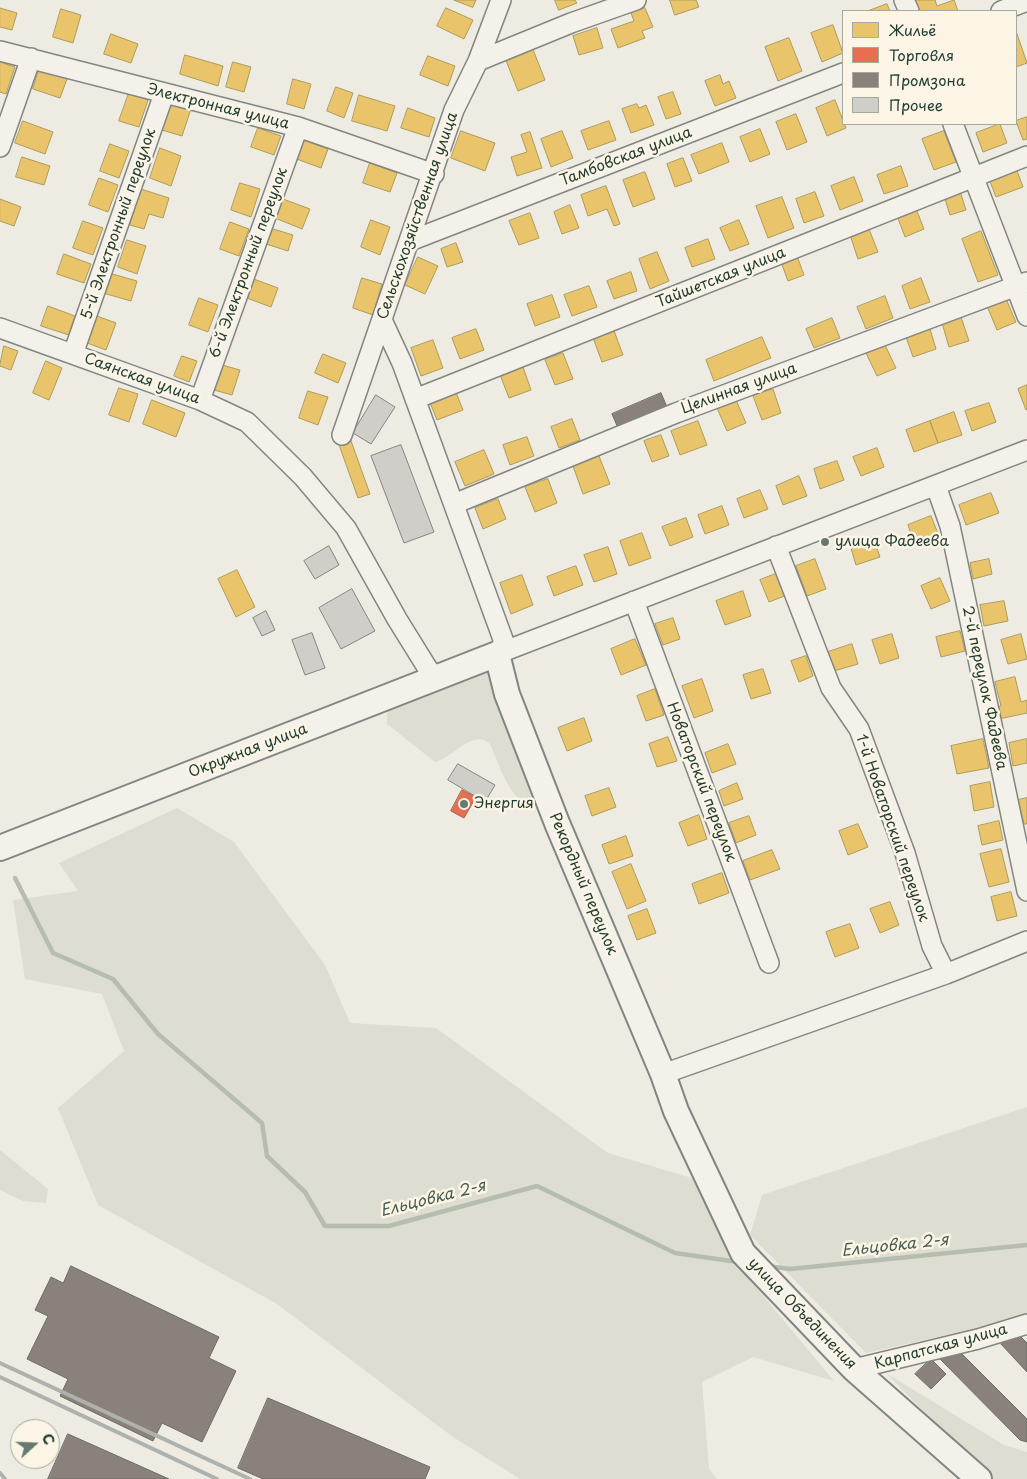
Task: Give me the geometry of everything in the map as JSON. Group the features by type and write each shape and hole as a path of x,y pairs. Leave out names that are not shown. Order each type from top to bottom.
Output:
{"main road":[{"name":"Окружная улица","path":"0,848 497,654"},
{"name":"Рекордный переулок","path":"497,654 507,694 557,824 663,1074 676,1111"},
{"name":"улица Объединения","path":"676,1111 743,1253 854,1369 979,1479"}],"street":[{"name":"Сельскохозяйственная улица","path":"342,435 434,174 454,110 478,61 501,0"},
{"path":"478,61 571,23 636,0"},
{"path":"1004,10 1027,1"},
{"name":"Электронная улица","path":"0,51 298,127 434,174"},
{"path":"0,147 31,58"},
{"name":"Тамбовская улица","path":"410,241 842,73"},
{"name":"5-й Электронный переулок","path":"73,354 164,94"},
{"path":"953,125 1022,284 1027,316"},
{"name":"6-й Электронный переулок","path":"200,400 298,127"},
{"name":"Тайшетская улица","path":"415,399 1027,156"},
{"name":"Целинная улица","path":"454,504 676,413 1022,284"},
{"path":"382,320 415,399 504,642 497,654"},
{"name":"Саянская улица","path":"0,328 200,400 247,422 303,477 346,528 397,619 428,670 437,678"},
{"path":"497,654 1027,450"},
{"name":"2-й переулок Фадеева","path":"936,486 950,526 1027,891"},
{"name":"1-й Новаторский переулок","path":"776,546 831,688 859,729 905,853 932,946 946,974"},
{"name":"Новаторский переулок","path":"634,601 769,963"},
{"path":"663,1074 946,974 1027,941"},
{"name":"Карпатская улица","path":"854,1369 978,1339 1027,1324"}],"shaded area":[{"path":"482,671 490,675 494,681 542,798 537,805 528,804 513,792 507,783 490,744 483,740 470,742 435,762 387,724 389,708"},
{"path":"177,808 234,842 325,965 350,1023 436,1028 608,1153 695,1179 750,1280 834,1381 753,1357 702,1382 709,1469 717,1479 520,1479 453,1437 277,1304 98,1205 58,1108 124,1051 102,994 25,979 13,900 78,891 59,863"},
{"path":"1027,1107 1027,1317 866,1353 750,1235 762,1195"},
{"path":"0,1150 48,1189 46,1203 23,1201 0,1190"},
{"path":"886,1373 1004,1445 1027,1452 1027,1479 990,1479"}],"building: Жильё":[{"path":"454,0 476,0 473,7"},
{"path":"555,0 575,0 577,3 559,10"},
{"path":"670,0 696,0 699,7 675,15"},
{"path":"915,0 935,0 937,6 954,0 958,10 919,10"},
{"path":"887,4 890,10 871,10"},
{"path":"0,8 17,13 12,30 0,27"},
{"path":"446,8 473,20 464,39 437,26"},
{"path":"645,8 653,27 642,31 645,38 618,48 611,29 634,21 631,13"},
{"path":"61,9 81,15 73,43 53,37"},
{"path":"833,25 842,53 822,62 811,33"},
{"path":"597,28 603,48 579,55 573,36"},
{"path":"111,34 138,44 131,63 104,54"},
{"path":"1017,34 1027,63 1017,67"},
{"path":"789,38 802,71 778,81 765,47"},
{"path":"532,47 545,80 518,91 505,58"},
{"path":"185,55 223,66 218,86 180,74"},
{"path":"428,56 455,66 448,86 420,75"},
{"path":"0,62 15,67 6,94 0,92"},
{"path":"233,62 251,67 244,92 226,87"},
{"path":"39,70 67,79 60,98 33,89"},
{"path":"720,75 723,84 729,81 736,98 715,106 705,81"},
{"path":"293,79 311,84 304,109 287,104"},
{"path":"336,87 353,93 344,118 327,111"},
{"path":"673,92 681,114 666,119 658,97"},
{"path":"129,93 148,100 139,127 119,121"},
{"path":"359,95 395,106 387,131 352,121"},
{"path":"835,100 842,118 842,125 845,125 846,128 827,136 816,108"},
{"path":"171,102 191,109 182,136 162,130"},
{"path":"637,104 639,108 646,105 654,125 631,133 622,109"},
{"path":"408,108 435,118 429,137 401,128"},
{"path":"796,114 807,142 787,150 776,122"},
{"path":"1027,117 1027,139 1023,140 1017,121"},
{"path":"23,121 53,132 45,154 15,143"},
{"path":"609,121 616,140 588,150 581,131"},
{"path":"1000,125 1007,143 983,152 976,133"},
{"path":"258,128 281,136 274,155 251,147"},
{"path":"760,129 770,154 750,162 740,137"},
{"path":"461,131 495,143 485,171 451,158"},
{"path":"562,131 573,158 551,167 541,139"},
{"path":"944,131 956,162 934,170 922,139"},
{"path":"530,132 542,168 517,176 511,157 527,152 521,135"},
{"path":"301,139 328,149 321,168 294,158"},
{"path":"722,143 729,162 699,174 691,155"},
{"path":"110,144 129,151 119,178 100,171"},
{"path":"160,148 181,156 171,186 150,178"},
{"path":"22,157 50,166 44,185 16,177"},
{"path":"683,158 692,181 675,187 667,164"},
{"path":"370,163 397,173 390,192 363,183"},
{"path":"901,166 908,186 884,194 877,175"},
{"path":"1016,168 1023,187 996,197 989,179"},
{"path":"645,172 655,199 633,207 623,180"},
{"path":"854,177 863,201 840,210 831,186"},
{"path":"99,178 118,185 108,212 89,205"},
{"path":"240,183 260,189 251,217 231,210"},
{"path":"606,186 620,224 614,226 607,209 588,216 581,195"},
{"path":"141,189 169,198 163,218 149,214 144,229 130,225"},
{"path":"960,191 966,210 950,215 944,196"},
{"path":"815,192 824,216 804,223 796,199"},
{"path":"782,197 794,228 768,238 756,206"},
{"path":"0,199 21,207 14,226 0,221"},
{"path":"283,199 310,209 302,229 275,218"},
{"path":"570,205 579,228 562,234 554,212"},
{"path":"915,206 924,229 905,237 896,213"},
{"path":"530,213 539,238 519,245 509,221"},
{"path":"371,220 390,227 380,255 361,247"},
{"path":"739,220 749,244 730,251 720,228"},
{"path":"83,221 103,228 93,255 73,248"},
{"path":"230,222 249,229 239,256 220,249"},
{"path":"270,228 293,235 288,251 266,244"},
{"path":"869,229 878,252 858,259 850,235"},
{"path":"981,231 998,275 978,282 962,239"},
{"path":"708,239 715,259 692,267 685,248"},
{"path":"127,240 146,246 137,274 118,267"},
{"path":"456,243 463,262 447,267 441,249"},
{"path":"657,252 669,281 650,289 639,259"},
{"path":"64,254 91,264 84,283 57,274"},
{"path":"797,256 804,275 788,281 781,262"},
{"path":"418,257 438,266 425,294 405,285"},
{"path":"631,272 637,291 614,299 607,281"},
{"path":"109,273 137,281 131,301 103,293"},
{"path":"251,278 278,288 271,307 244,297"},
{"path":"362,278 382,284 373,315 353,308"},
{"path":"921,278 930,302 910,309 902,286"},
{"path":"589,286 597,307 572,316 564,295"},
{"path":"552,295 560,317 535,326 527,304"},
{"path":"885,296 893,318 866,329 857,307"},
{"path":"199,298 218,305 208,332 189,325"},
{"path":"1006,299 1016,322 997,330 987,306"},
{"path":"48,306 75,316 69,335 41,326"},
{"path":"97,316 116,323 106,350 87,343"},
{"path":"961,317 969,341 949,347 942,323"},
{"path":"832,318 840,338 814,348 806,329"},
{"path":"613,328 623,355 602,362 592,335"},
{"path":"476,329 484,350 460,359 452,338"},
{"path":"930,329 936,349 913,357 906,337"},
{"path":"762,337 771,358 714,381 706,360"},
{"path":"433,340 443,368 421,376 411,348"},
{"path":"885,345 896,368 877,376 866,353"},
{"path":"4,346 18,351 11,370 0,366"},
{"path":"563,353 573,379 555,385 545,360"},
{"path":"323,354 346,363 338,383 315,373"},
{"path":"182,356 197,361 189,382 174,376"},
{"path":"46,361 62,368 49,400 33,393"},
{"path":"522,364 531,390 509,398 499,372"},
{"path":"222,365 240,370 232,395 214,390"},
{"path":"1027,385 1027,409 1026,410 1018,389"},
{"path":"119,388 138,394 129,422 109,415"},
{"path":"773,389 781,413 762,420 753,396"},
{"path":"455,390 463,410 437,420 429,400"},
{"path":"308,391 328,397 318,425 299,418"},
{"path":"152,400 185,413 176,437 143,424"},
{"path":"736,400 746,423 727,431 717,408"},
{"path":"989,403 996,422 972,431 965,411"},
{"path":"954,412 962,435 938,443 930,421"},
{"path":"572,419 580,440 559,448 551,427"},
{"path":"698,421 707,445 680,455 671,431"},
{"path":"930,421 938,443 914,452 906,430"},
{"path":"661,435 669,456 652,462 644,441"},
{"path":"527,437 534,456 510,465 503,445"},
{"path":"350,438 370,494 358,498 338,442"},
{"path":"877,448 884,467 861,476 853,457"},
{"path":"484,450 494,474 465,486 455,462"},
{"path":"599,456 610,484 583,494 573,466"},
{"path":"837,461 844,480 820,489 814,469"},
{"path":"799,476 807,496 783,505 776,486"},
{"path":"548,479 557,503 535,512 525,487"},
{"path":"760,490 768,509 744,518 737,499"},
{"path":"991,493 999,513 966,525 959,505"},
{"path":"498,499 506,519 483,529 475,508"},
{"path":"722,506 729,525 705,534 698,515"},
{"path":"931,516 939,536 915,545 908,525"},
{"path":"686,518 693,537 670,546 662,527"},
{"path":"642,533 651,558 629,566 620,541"},
{"path":"873,537 880,557 856,565 850,545"},
{"path":"608,547 617,574 594,582 584,555"},
{"path":"815,559 826,589 807,596 796,566"},
{"path":"989,559 992,574 973,579 970,563"},
{"path":"576,566 583,585 554,596 547,577"},
{"path":"237,570 255,607 236,617 218,579"},
{"path":"778,573 787,595 769,602 760,580"},
{"path":"522,575 533,605 511,614 500,583"},
{"path":"940,578 950,601 931,609 921,586"},
{"path":"743,591 751,616 725,625 716,601"},
{"path":"1004,601 1008,621 984,626 980,605"},
{"path":"673,618 680,639 663,645 655,624"},
{"path":"960,631 965,651 941,657 936,637"},
{"path":"892,634 899,658 880,664 872,640"},
{"path":"1021,634 1027,659 1008,664 1001,640"},
{"path":"635,639 646,665 621,675 611,649"},
{"path":"852,644 858,664 834,671 828,652"},
{"path":"806,656 813,676 799,682 791,661"},
{"path":"763,669 771,693 751,699 743,675"},
{"path":"1015,677 1021,702 1027,700 1027,713 999,719 996,707 1001,706 995,682"},
{"path":"702,679 713,711 694,718 682,686"},
{"path":"655,689 664,715 646,721 637,696"},
{"path":"584,718 592,741 567,751 558,728"},
{"path":"668,737 677,761 657,767 649,744"},
{"path":"983,739 989,768 957,774 951,746"},
{"path":"1027,739 1027,763 1013,766 1009,743"},
{"path":"728,744 736,764 712,773 705,753"},
{"path":"990,782 994,807 974,811 970,786"},
{"path":"737,783 743,799 724,806 719,791"},
{"path":"609,788 616,807 592,816 585,796"},
{"path":"1027,798 1027,824 1024,824 1018,800"},
{"path":"699,815 707,839 688,846 679,823"},
{"path":"749,816 756,835 736,843 729,823"},
{"path":"999,821 1003,840 982,845 978,826"},
{"path":"858,824 868,847 848,855 839,831"},
{"path":"626,836 633,856 609,864 602,845"},
{"path":"1001,849 1009,882 989,887 980,854"},
{"path":"772,850 780,869 750,880 743,861"},
{"path":"631,864 646,901 627,909 612,872"},
{"path":"722,873 729,893 699,904 692,884"},
{"path":"1011,892 1017,916 997,921 991,897"},
{"path":"890,902 899,925 880,933 870,909"},
{"path":"647,909 656,933 637,940 628,916"},
{"path":"850,924 859,948 835,957 826,932"}],"building: Торговля":[{"name":"Энергия","path":"462,790 476,797 464,818 451,811"}],"building: Промзона":[{"path":"661,393 667,407 618,428 612,414"},
{"path":"71,1266 219,1337 209,1358 236,1371 202,1442 162,1423 153,1441 60,1396 68,1379 27,1359 48,1316 35,1310 51,1277 63,1283"},
{"path":"1016,1332 1027,1343 1027,1372 1001,1344"},
{"path":"955,1347 1027,1419 1027,1442 1020,1440 940,1359"},
{"path":"931,1359 946,1374 931,1389 915,1374"},
{"path":"268,1398 430,1467 425,1479 263,1479 238,1468"},
{"path":"68,1434 169,1479 48,1479 52,1469 60,1469 60,1452"}],"building: Прочее":[{"path":"376,395 395,407 371,444 353,433"},
{"path":"401,445 434,532 404,543 371,456"},
{"path":"329,546 339,565 315,579 304,561"},
{"path":"352,589 375,631 341,649 319,608"},
{"path":"266,611 275,630 262,636 253,618"},
{"path":"312,633 325,668 305,675 292,640"},
{"path":"458,764 495,785 485,802 448,780"}],"waterway":[{"name":"Ельцовка 2-я","path":"15,878 53,953 113,979 158,1034 262,1123 267,1156 305,1192 325,1226 389,1226 537,1186 675,1253 738,1262"},
{"name":"Ельцовка 2-я","path":"767,1266 790,1269 1027,1245"}],"railway":[{"path":"0,1363 250,1479"},
{"path":"0,1377 217,1479"},
{"path":"0,1473 5,1479"}],"place":[{"name":"улица Фадеева","path":"825,542"},
{"name":"Энергия","path":"464,804"}]}
